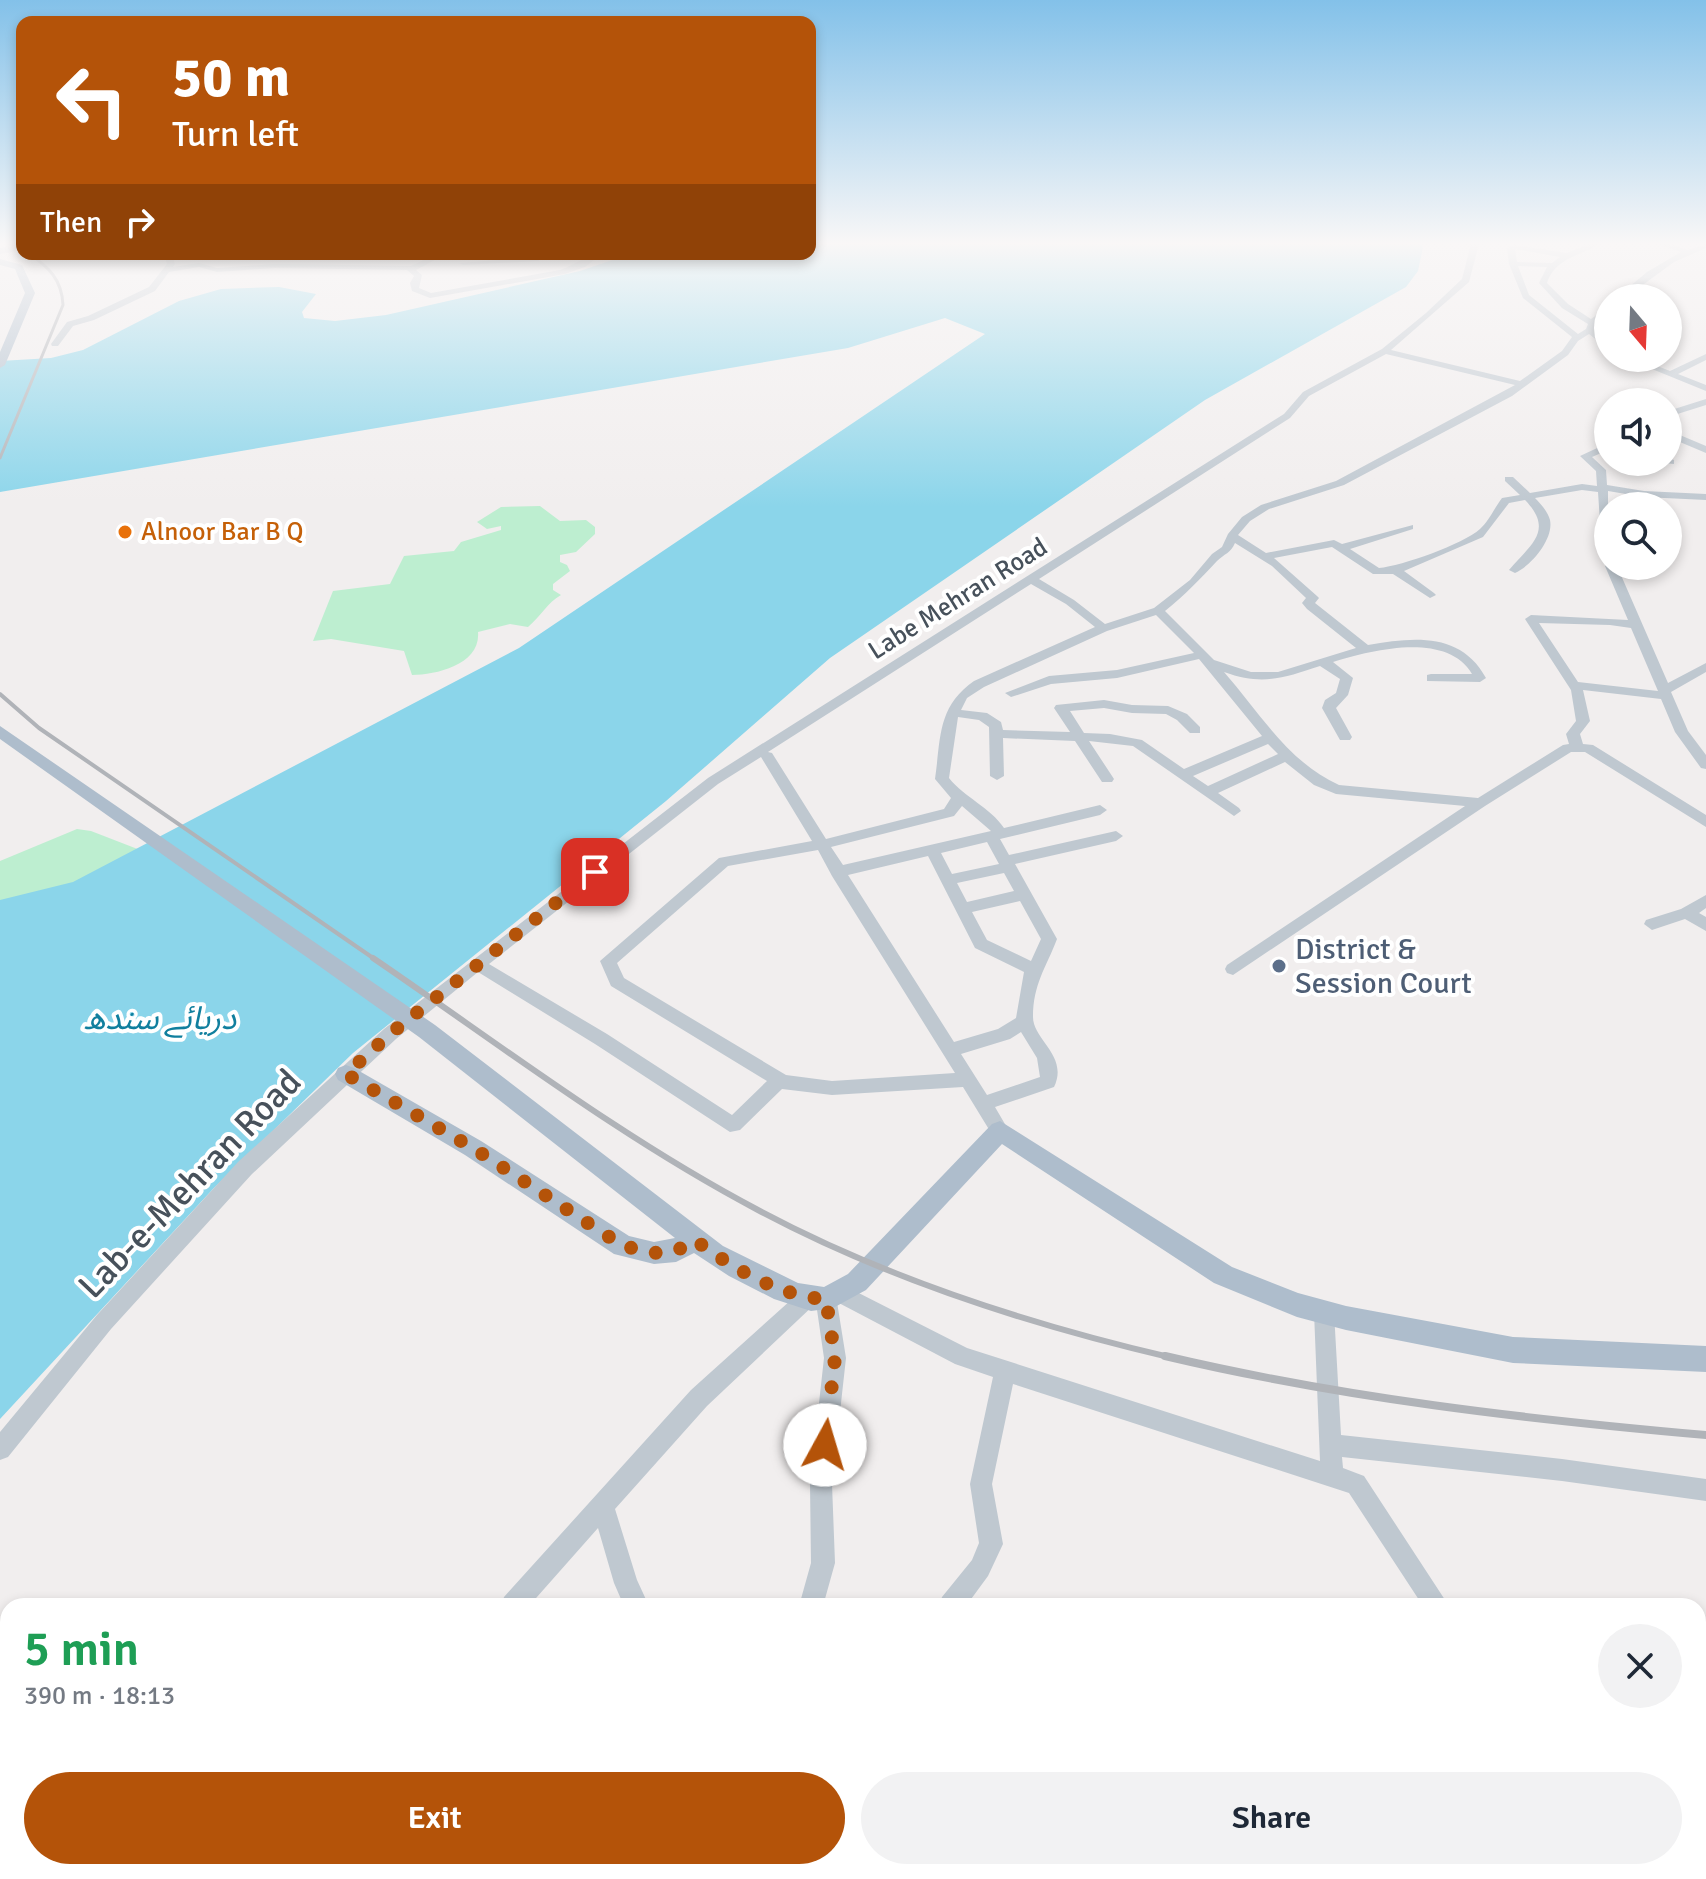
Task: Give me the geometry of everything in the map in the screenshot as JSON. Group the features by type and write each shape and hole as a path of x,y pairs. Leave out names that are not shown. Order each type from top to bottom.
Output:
{"main road":[{"path":"0,365 15,332"},
{"path":"0,731 427,1031 695,1240 750,1275 825,1297 857,1282 1000,1131 1223,1275 1297,1305 1513,1350 1706,1359"},
{"path":"346,1074 473,1148 623,1246 654,1253 676,1251 695,1240"}],"street":[{"path":"55,344 63,332"},
{"name":"Labe Mehran Road","path":"449,986 713,781 1287,416 1306,394 1385,351 1407,332"},
{"path":"1570,332 1577,337"},
{"path":"983,1104 1048,1082 1051,1075 1040,1046 1024,1021 1033,969 1041,960 1049,939 1007,864 986,813 947,786 942,773 953,713 962,696 979,684 1103,628 1158,611 1194,582 1216,556 1227,549 1246,519 1265,507 1340,483 1474,414 1509,394 1565,353 1584,332"},
{"path":"1385,351 1520,384"},
{"path":"1670,374 1706,357"},
{"path":"1665,372 1706,388"},
{"path":"1682,410 1706,402"},
{"path":"1682,438 1703,446"},
{"path":"1594,452 1585,456 1594,464"},
{"path":"1601,476 1602,492"},
{"path":"1509,479 1543,513 1546,530 1541,543 1515,570"},
{"path":"1343,547 1377,572 1395,570 1481,534 1506,500 1525,494 1582,487 1706,497"},
{"path":"1266,556 1324,544 1343,547 1409,527"},
{"path":"1233,537 1266,556 1313,598 1308,603 1311,606 1364,648"},
{"path":"1395,570 1430,595"},
{"path":"1031,579 1070,602 1103,628"},
{"path":"1617,580 1682,732 1704,758"},
{"path":"1158,611 1206,659 1310,777 1336,789 1480,803"},
{"path":"1577,746 1573,734 1583,721 1582,707 1574,685 1531,619 1610,621 1636,625"},
{"path":"1011,693 1049,680 1117,674 1206,659 1247,676 1263,677 1364,648 1414,644 1451,648 1470,659 1480,678 1431,678"},
{"path":"1321,662 1347,678 1342,695 1330,703 1329,708 1345,737"},
{"path":"1574,685 1666,693 1706,667"},
{"path":"1107,779 1086,753 1082,738 1061,708 1104,704 1168,710 1182,717 1195,730"},
{"path":"953,713 991,720 996,725 997,776"},
{"path":"998,734 1137,743 1234,811"},
{"path":"1182,775 1272,737"},
{"path":"1233,969 1480,803 1568,748 1588,748 1706,822"},
{"path":"1207,792 1288,755"},
{"path":"767,756 1000,1131"},
{"path":"959,796 949,813 820,845 724,862 608,961 617,982 780,1080 806,1087 832,1088 967,1080"},
{"path":"837,872 1100,810"},
{"path":"947,880 1116,836"},
{"path":"932,850 981,944 1033,969"},
{"path":"962,909 1024,894"},
{"path":"1652,924 1687,913 1706,900"},
{"path":"1687,913 1706,925"},
{"path":"477,964 601,1039 730,1124 734,1125 780,1080"},
{"name":"Lab-e-Mehran Road","path":"0,1449 104,1322 245,1168 390,1034 449,986"},
{"path":"949,1051 1004,1034 1024,1021"},
{"path":"825,1297 963,1357 1356,1484 1432,1598"},
{"path":"520,1598 699,1398 825,1297"},
{"path":"813,1598 823,1563 821,1484 835,1358 825,1297"},
{"path":"1324,1312 1332,1476"},
{"path":"957,1598 980,1568 991,1544 981,1484 1005,1371"},
{"path":"1331,1445 1562,1470 1706,1490"},
{"path":"603,1506 633,1598"}],"green space":[{"path":"540,506 560,521 586,520 595,527 595,534 576,552 560,555 560,562 567,565 570,571 553,584 553,590 561,595 528,627 510,624 478,632 472,652 456,666 412,675 404,651 331,639 313,641 333,591 390,584 404,556 454,551 461,542 501,530 501,526 487,529 477,522 501,507"},
{"path":"77,829 91,831 153,855 0,908 0,861"}],"water":[{"name":"دریائے سندھ","path":"119,332 901,332 848,348 0,492 0,361 51,358 83,350"},
{"name":"دریائے سندھ","path":"979,332 1327,332 1205,400 830,658 666,801 353,1053 213,1189 0,1419 0,900 73,882 519,648 985,334"}],"railway":[{"path":"0,458 52,332"},
{"path":"0,694 39,728 376,960"},
{"path":"373,958 610,1122 708,1182 807,1235 961,1298 1066,1331 1173,1358"},
{"path":"1165,1356 1299,1384 1434,1405 1706,1435"}],"place":[{"name":"Alnoor Bar B Q","path":"125,532"},
{"name":"District & Session Court","path":"1279,966"}],"route":[{"path":"595,872 449,986 346,1074 473,1148 623,1246 654,1253 676,1251 695,1240 750,1275 808,1298 826,1299 835,1358 825,1445"}]}
